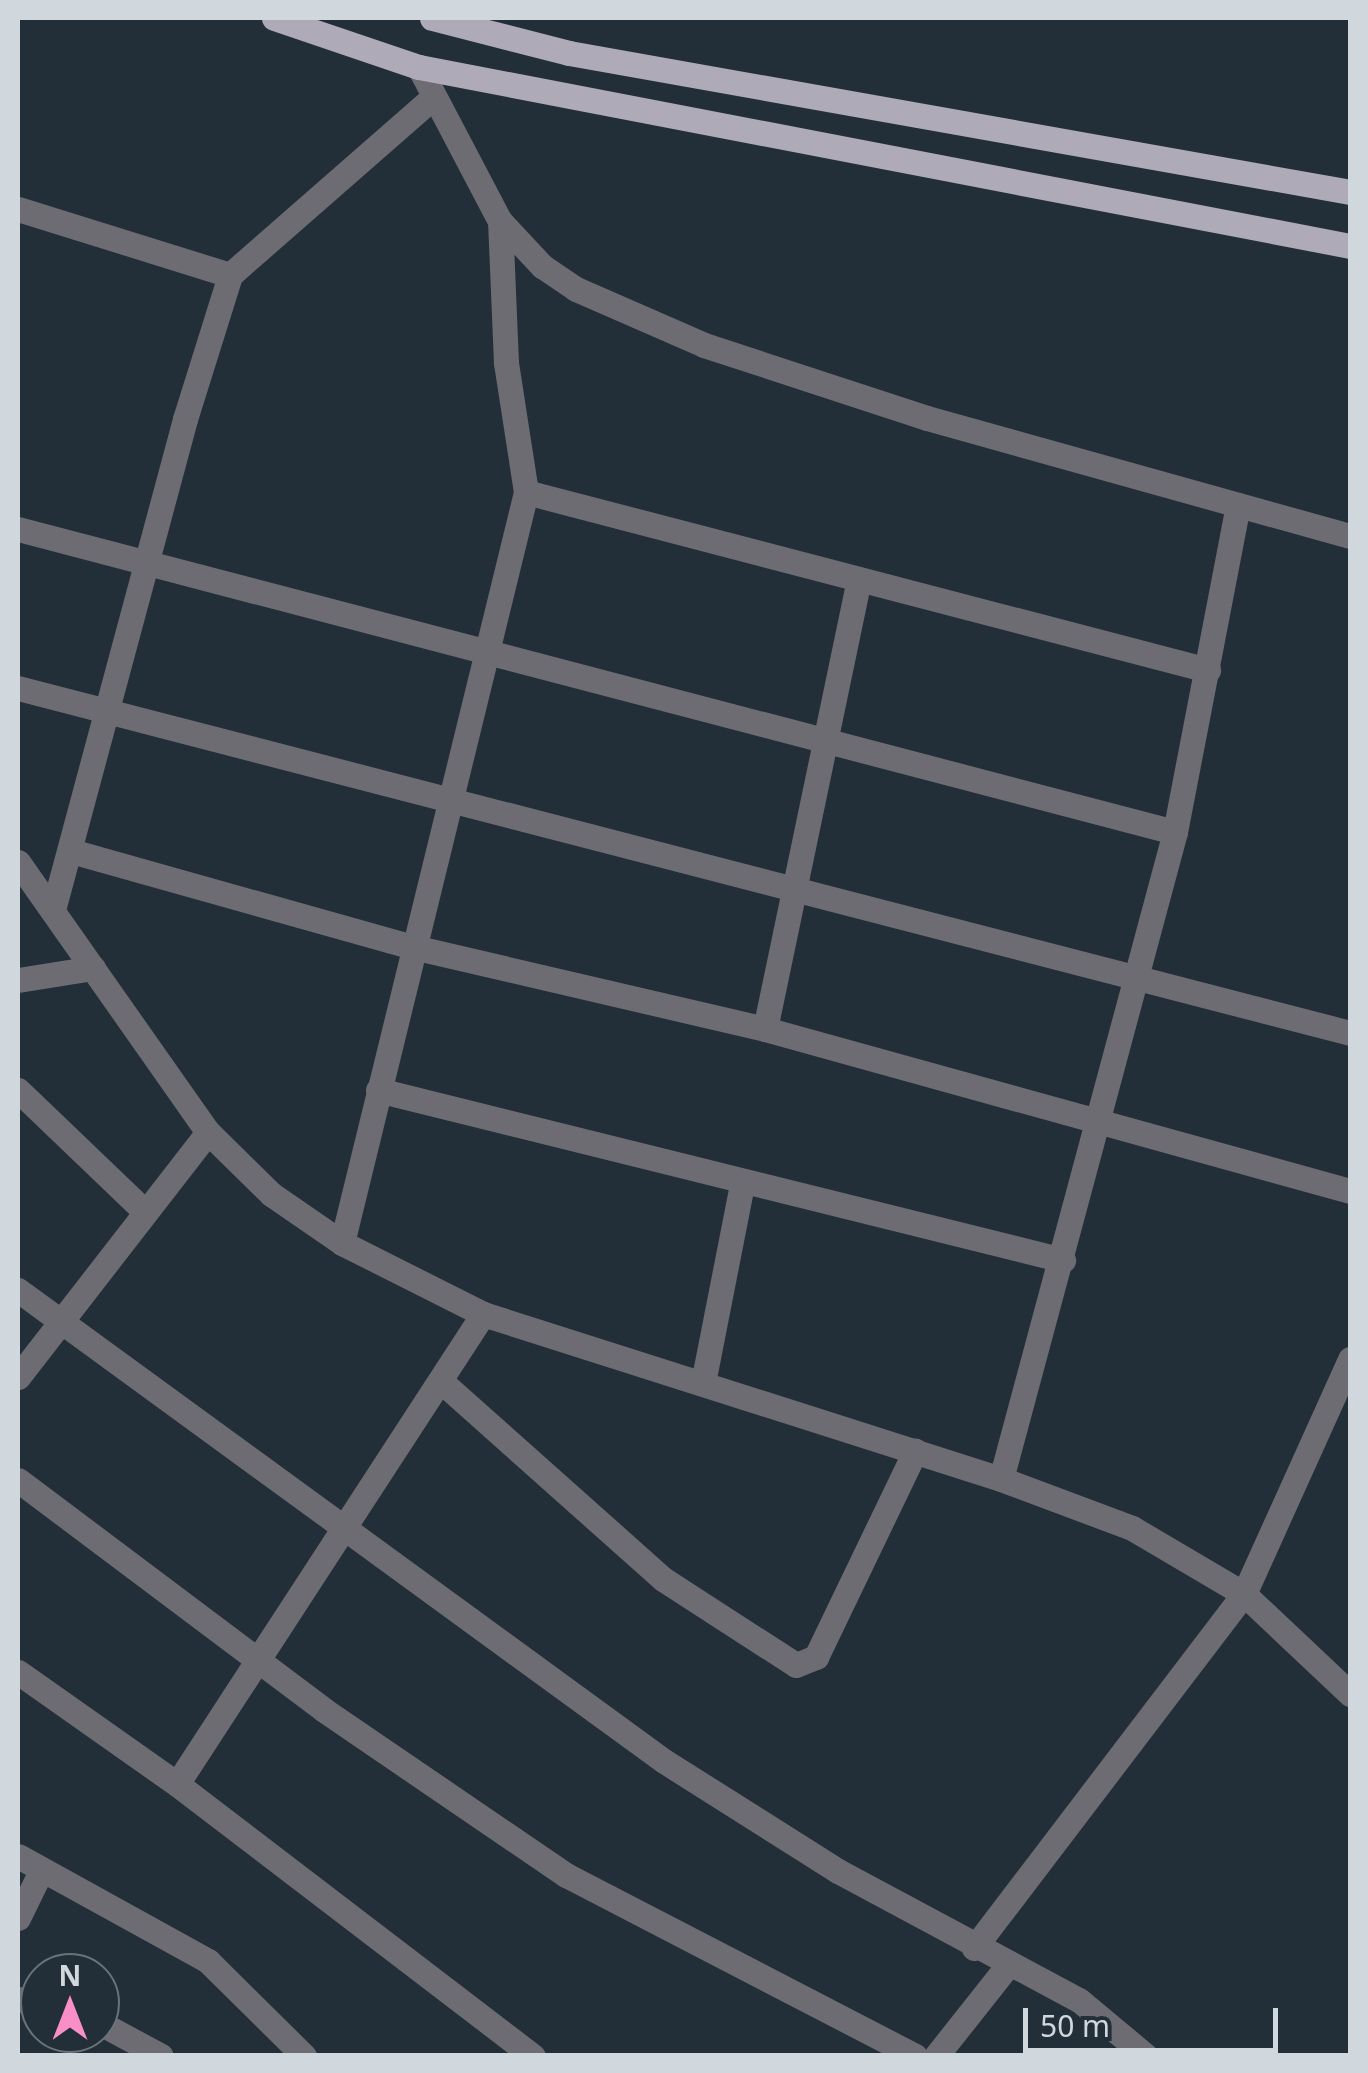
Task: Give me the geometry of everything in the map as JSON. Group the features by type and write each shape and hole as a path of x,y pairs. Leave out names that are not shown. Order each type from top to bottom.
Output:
{"main road":[{"path":"274,18 418,68 1350,246"},
{"path":"432,18 471,23 589,56 1350,192"}],"street":[{"path":"418,68 500,221 542,266 576,289 704,344 927,418 1350,536"},
{"path":"53,910 230,275 432,98"},
{"path":"18,209 230,275"},
{"path":"342,1243 483,646 526,492 506,363 500,221"},
{"path":"526,492 858,584 1208,670"},
{"path":"1001,1479 1175,832 1238,504"},
{"path":"18,529 483,646 1175,832"},
{"path":"765,1028 790,886 858,584"},
{"path":"18,688 1350,1033"},
{"path":"72,850 413,947 765,1028 1350,1191"},
{"path":"18,862 208,1132 271,1194 342,1243 483,1314 1001,1479 1132,1528 1244,1594 1350,1694"},
{"path":"18,980 93,968"},
{"path":"18,1090 146,1212"},
{"path":"378,1090 742,1184 1063,1260"},
{"path":"18,1377 208,1132"},
{"path":"703,1384 742,1184"},
{"path":"18,1290 341,1530 664,1762 974,1948 1080,2000 1146,2056"},
{"path":"176,1784 260,1663 341,1530 443,1384 483,1314"},
{"path":"974,1948 1244,1594 1342,1414 1350,1360"},
{"path":"443,1384 663,1580 796,1665 816,1657 915,1451"},
{"path":"18,1480 260,1663 566,1875 915,2056"},
{"path":"18,1672 176,1784 532,2056"},
{"path":"18,1856 208,1961 304,2056"},
{"path":"18,1918 41,1871"},
{"path":"936,2056 1010,1964"},
{"path":"120,2034 162,2056"}]}
